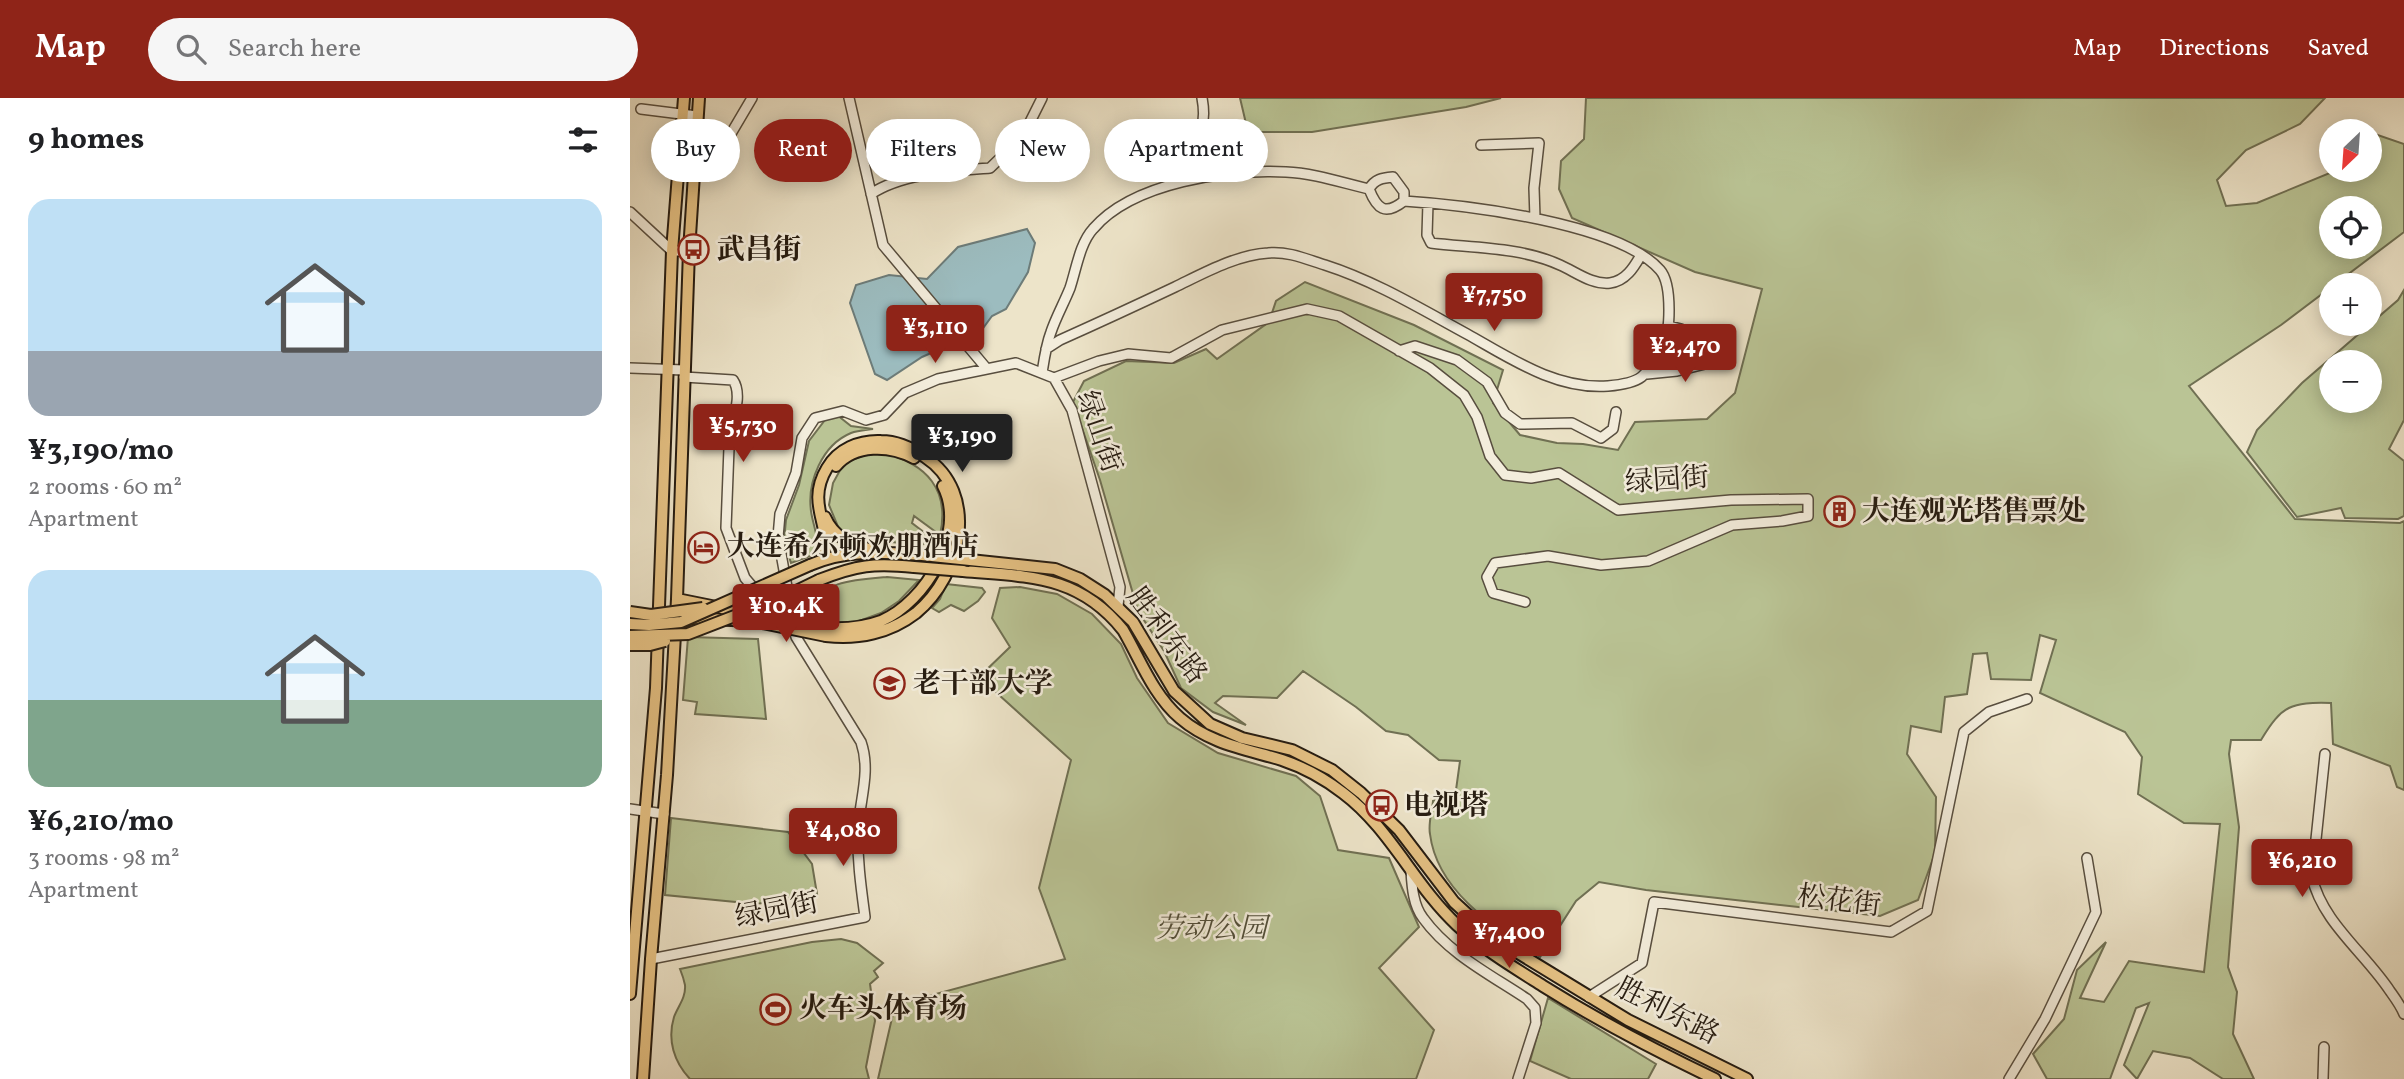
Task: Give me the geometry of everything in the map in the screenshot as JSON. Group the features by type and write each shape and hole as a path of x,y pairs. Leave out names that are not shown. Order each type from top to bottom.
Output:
{"main road":[{"path":"630,994 656,688 672,251 684,98"},
{"path":"697,119 699,98"},
{"path":"643,1079 664,814 677,599 693,182"},
{"path":"677,599 754,618 858,638 878,632 916,612 943,578 959,539 958,499 946,477 934,463 902,445 874,440 844,449 825,470 817,493 819,517 827,544 823,560"},
{"path":"827,632 856,629 882,621 904,608 926,584 945,545 952,509 939,479 925,465 906,454 881,448 859,450 841,460 831,472 823,495 825,519 831,530 840,538 875,551"},
{"name":"胜利东路","path":"713,606 823,560 838,555 875,551 1055,569 1080,579 1105,595 1133,622 1174,691 1210,724 1242,738 1292,750 1332,770 1361,793 1399,830 1454,902 1492,937 1628,1020 1747,1079"},
{"path":"630,645 650,645 688,634 860,566 880,564 963,571 1040,578 1061,583 1082,594 1115,620 1164,701 1181,718 1233,748 1284,761 1317,776 1342,792 1370,818 1455,923 1475,941 1507,964 1608,1026 1715,1079"},
{"path":"630,612 651,615 713,606"},
{"path":"630,624 681,622 713,606"},
{"path":"675,617 754,618"},
{"path":"630,636 688,634"},
{"path":"631,958 651,959"}],"street":[{"path":"740,119 752,98"},
{"path":"849,98 883,245 987,369"},
{"path":"871,194 884,186 940,173 990,168 1023,136 1042,98"},
{"path":"1202,98 1204,119"},
{"path":"641,109 697,116"},
{"path":"1481,145 1539,143 1534,188 1535,218"},
{"path":"1042,373 1051,330 1060,315 1091,230 1108,214 1137,198 1184,181 1239,172 1289,172 1369,189"},
{"path":"1369,189 1381,178 1392,177 1404,192 1404,201"},
{"path":"1369,189 1375,204 1385,209 1395,209 1404,201 1535,218 1598,235 1641,254 1662,272 1669,298 1666,339 1647,374"},
{"path":"1428,203 1427,235 1431,243 1527,254 1557,263 1594,282 1612,283 1624,278 1641,254"},
{"path":"630,212 672,251 689,251"},
{"path":"1046,349 1207,272 1247,256 1271,252 1294,255 1339,270 1403,299 1525,366 1574,386 1630,384 1647,374 1677,371 1717,361"},
{"name":"绿园街","path":"1055,378 1099,361 1128,354 1171,358 1222,330 1307,309 1339,316 1430,368 1464,395 1477,417 1490,456 1505,475 1531,478 1559,473 1618,510 1731,500 1808,499 1808,516 1731,525 1648,561 1601,565 1548,556 1495,563 1487,576 1493,593 1525,602"},
{"path":"1669,326 1681,329 1689,336 1694,365"},
{"path":"1399,351 1415,346 1457,360 1487,382 1505,414 1520,424 1572,423 1601,438 1614,429 1616,412"},
{"name":"绿山街","path":"796,637 778,537 780,514 796,473 802,438 815,418 843,411 866,420 884,415 905,393 938,379 1016,363 1055,378 1072,410 1120,587 1118,606"},
{"path":"630,368 667,370 733,380 736,384 736,413 730,421 726,528 745,579 773,611 792,613"},
{"path":"630,655 677,599"},
{"name":"绿园街","path":"651,959 865,917 857,860 866,756 861,742 796,637"},
{"name":"松花街","path":"1588,997 1643,963 1654,902 1891,932 1927,911 1964,732 1989,712 2027,699"},
{"path":"2325,754 2312,877 2316,897 2346,937 2375,969 2404,1014"},
{"path":"630,809 664,814"},
{"path":"2009,1079 2045,1019 2096,912 2087,858"},
{"path":"1412,871 1412,890 1421,917 1458,954 1527,999 1535,1008 1536,1023 1518,1079"},
{"path":"2323,1079 2324,1047"}],"green space":[{"path":"1240,98 1501,98 1466,107 1312,132 1268,132 1268,119 1245,119"},
{"path":"1586,98 2325,98 2300,124 2246,150 2217,180 2226,206 2257,203 2319,177 2319,182 2382,182 2382,136 2404,144 2404,232 2382,249 2382,196 2319,196 2319,259 2368,259 2350,273 2319,273 2319,296 2189,386 2295,519 2404,521 2404,790 2397,787 2390,766 2333,744 2331,703 2306,703 2289,708 2275,719 2261,740 2231,740 2229,754 2239,827 2228,967 2237,992 2233,1034 2254,1079 2223,1079 2190,1058 2153,1051 2137,1079 2124,1065 2149,1003 2136,1008 2110,1079 2047,1079 2033,1054 2064,1019 2077,970 2106,942 2080,998 2104,1002 2129,961 2204,972 2220,824 2184,823 2138,794 2142,757 2125,732 2040,693 2056,640 2040,635 2031,680 1991,679 1987,653 1973,654 1967,694 1945,697 1941,732 1911,726 1907,754 1936,797 1935,853 1918,900 1880,916 1646,890 1599,882 1576,901 1540,957 1505,934 1471,906 1444,874 1435,855 1430,830 1433,801 1456,790 1460,761 1439,760 1408,735 1386,731 1303,671 1277,698 1223,696 1215,703 1246,725 1213,712 1181,688 1164,651 1138,611 1100,480 1073,402 1084,381 1126,361 1174,363 1206,349 1217,359 1269,322 1276,301 1305,282 1414,325 1503,370 1493,403 1520,435 1557,443 1618,450 1635,422 1707,419 1735,393 1762,289 1695,272 1572,218 1559,189 1561,161 1584,139"},
{"path":"2404,290 2404,420 2389,449 2404,461 2404,516 2398,519 2345,518 2341,508 2297,517 2247,452 2257,430 2319,368 2319,413 2382,413 2382,350 2340,350 2356,336 2382,336 2382,314 2398,300"},
{"path":"837,415 851,426 873,429 851,433 832,446 825,455 811,488 811,511 817,538 816,554 791,563 784,541 786,520 799,485 809,441 825,420"},
{"path":"884,453 912,464 932,481 938,492 942,505 940,535 914,516 912,523 929,536 922,545 849,538 839,529 829,505 833,483 844,463 865,455"},
{"path":"887,577 919,580 899,601 881,613 851,624 825,627 803,619 801,611 819,593 829,588 850,581"},
{"path":"946,584 982,588 985,592 964,611 951,605 939,612 932,608 940,599"},
{"name":"劳动公园","path":"1020,587 1057,594 1092,614 1121,644 1137,678 1168,723 1218,753 1296,776 1320,796 1338,850 1389,858 1419,927 1379,968 1434,1030 1416,1079 878,1079 895,1005 1065,959 1039,888 1071,760 979,677 1010,647 992,618 1000,588"},
{"path":"688,637 758,639 766,719 695,714 697,702 683,700"},
{"path":"671,818 788,832 812,864 817,894 756,904 665,895"},
{"name":"火车头体育场","path":"841,939 857,943 883,963 874,971 878,977 870,984 875,1021 866,1067 869,1079 690,1079 676,1058 671,1034 674,1017 685,990 680,969 812,942"},
{"path":"1548,998 1656,1064 1648,1079 1571,1079 1530,1061"}],"water":[{"path":"1027,229 1035,243 1028,272 1006,309 992,316 981,331 922,357 887,380 875,374 850,303 856,285 889,275 927,279 958,247"}],"place":[{"name":"武昌街","path":"694,250"},
{"name":"大连观光塔售票处","path":"1839,512"},
{"name":"大连希尔顿欢朋酒店","path":"704,547"},
{"name":"老干部大学","path":"890,684"},
{"name":"电视塔","path":"1381,806"},
{"name":"火车头体育场","path":"776,1009"}]}
